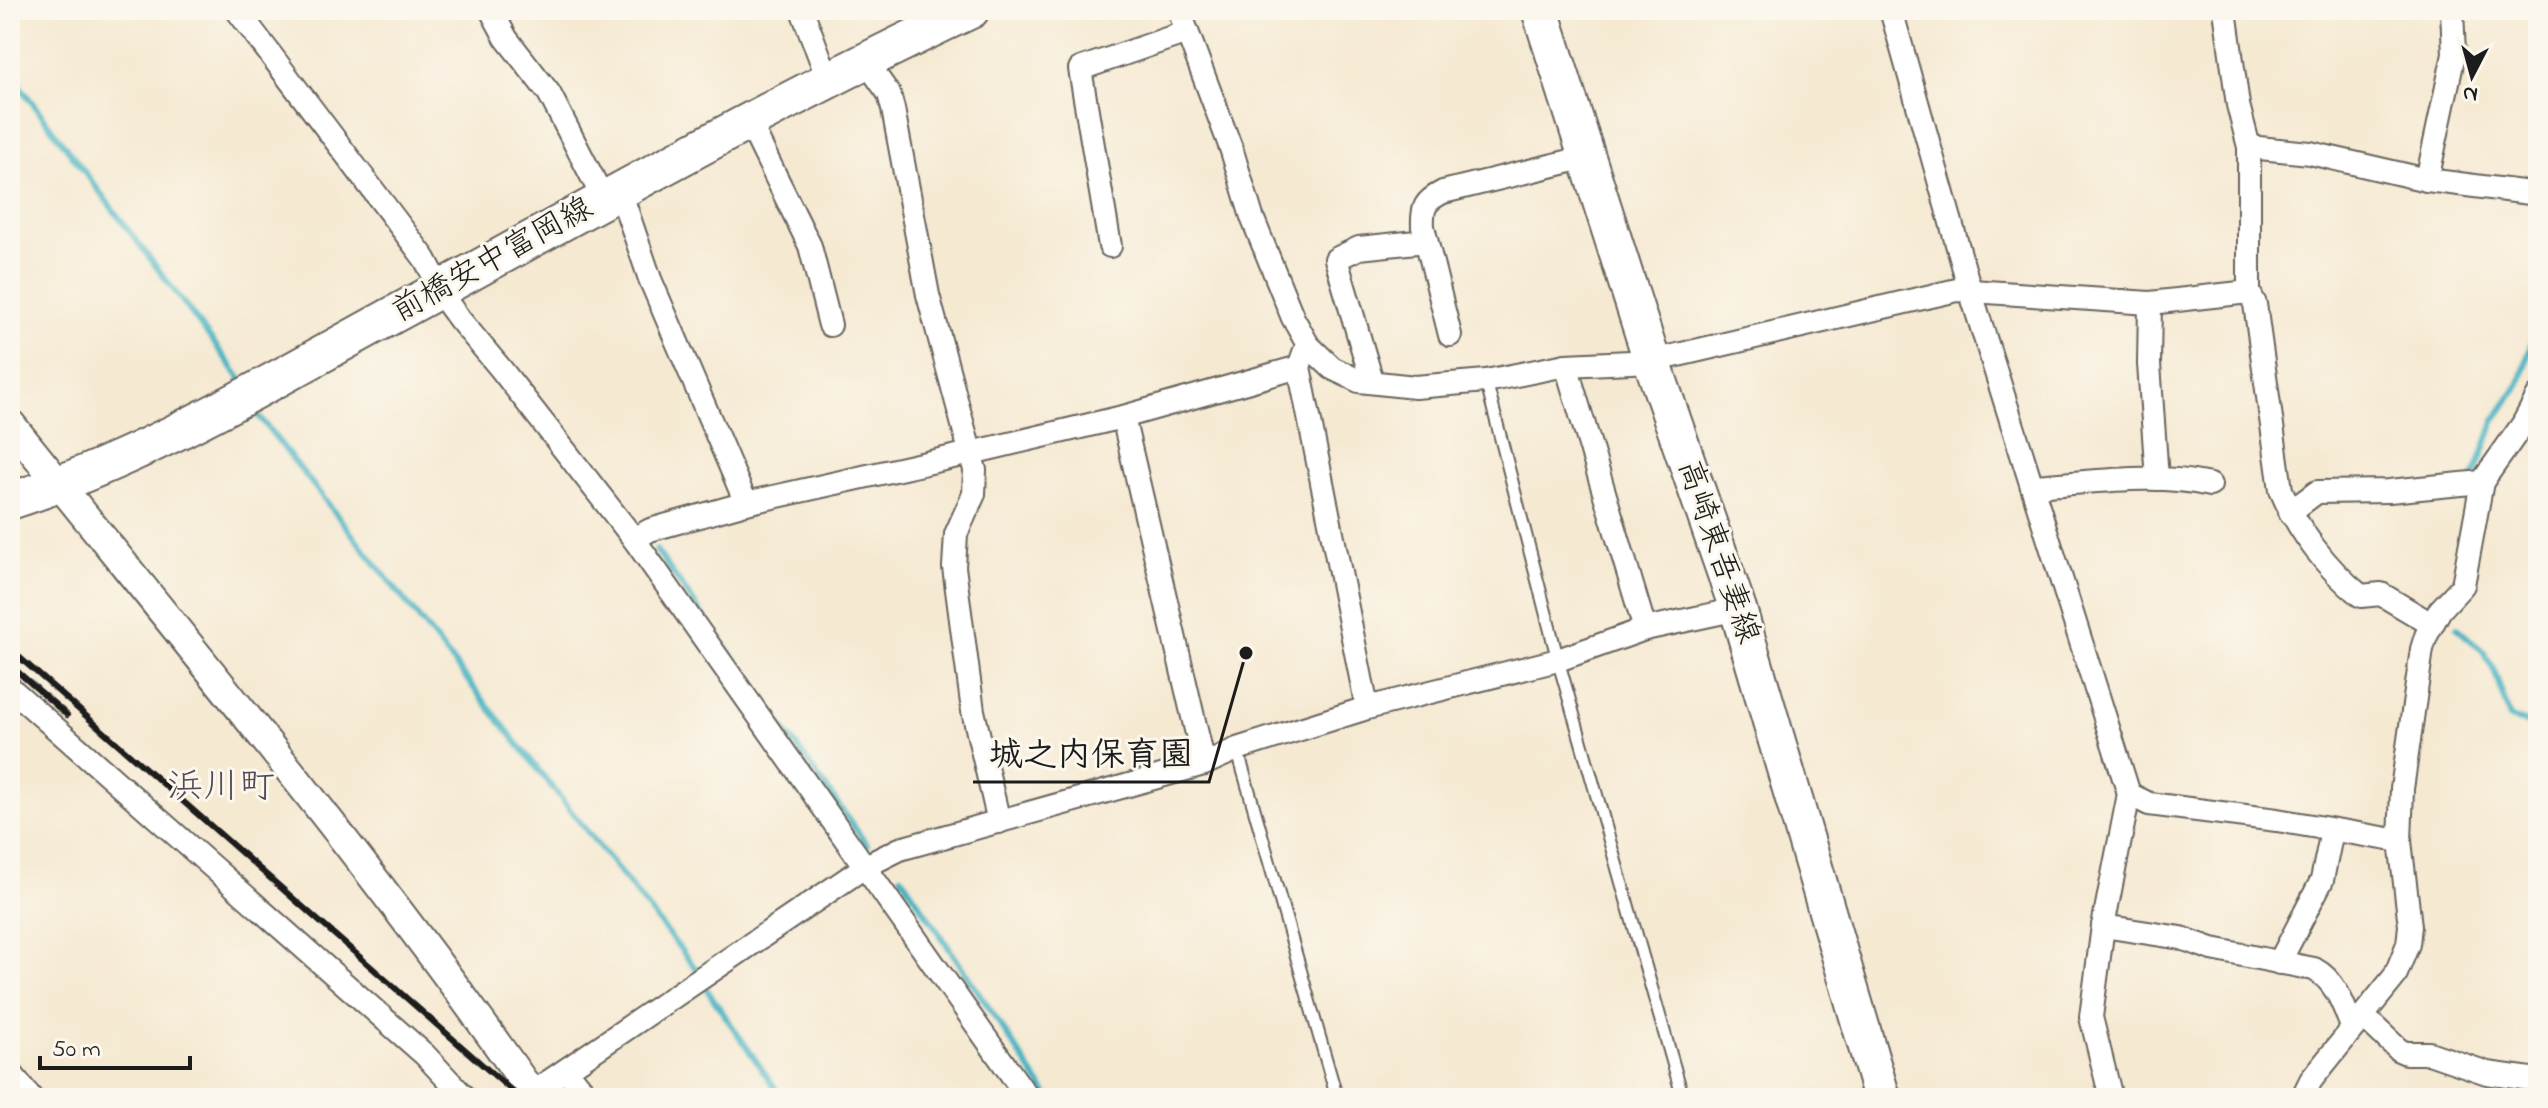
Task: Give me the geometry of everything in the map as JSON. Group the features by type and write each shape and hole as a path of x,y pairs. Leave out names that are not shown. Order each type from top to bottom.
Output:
{"main road":[{"name":"前橋安中富岡線","path":"10,501 60,485 142,448 828,79 971,10"},
{"name":"高崎東吾妻線","path":"1540,10 1652,361 1738,609 1882,1098"}],"street":[{"path":"237,10 425,259 460,320 634,539 1028,1098"},
{"path":"491,10 506,38 549,93 612,196 746,503"},
{"path":"802,10 828,79"},
{"path":"1179,10 1232,151 1252,217 1293,318 1308,345 1332,368 1359,381 1415,387 1486,381 1566,365 1652,361 1957,290 2150,303 2249,292"},
{"path":"1891,10 1970,290 2129,794 2103,926 2091,1017 2111,1098"},
{"path":"2225,10 2238,105 2249,147 2249,292 2255,304 2281,490 2290,512 2334,574 2361,596 2381,594 2431,624"},
{"path":"2427,180 2454,54 2452,10"},
{"path":"1110,246 1080,69 1187,32"},
{"path":"865,60 889,94 928,295 975,470 974,494 956,534 954,567 973,711 999,822"},
{"path":"749,122 810,246 830,325"},
{"path":"2249,147 2310,153 2427,180 2538,194"},
{"path":"1450,335 1426,241 1422,209 1427,200 1443,192 1587,157"},
{"path":"1372,381 1336,259 1359,248 1426,241"},
{"path":"2150,303 2149,364 2157,479"},
{"path":"1308,345 1299,367 1367,708"},
{"path":"1566,365 1645,629"},
{"path":"634,539 650,530 746,503 1123,417 1299,367"},
{"path":"2302,1098 2311,1080 2395,976 2408,944 2410,926 2400,841 2402,789 2422,649 2431,624 2463,585 2482,482 2523,424 2538,396"},
{"path":"1123,417 1204,764"},
{"path":"10,423 277,752 470,1004 529,1096 866,866 900,849 1204,764 1237,749 1367,708 1558,660 1645,629 1738,609"},
{"path":"2032,486 2157,479 2184,479 2210,485"},
{"path":"2290,512 2317,492 2389,491 2482,482"},
{"path":"10,688 425,1055 465,1098"},
{"path":"2129,794 2149,804 2277,820 2400,841"},
{"path":"2279,963 2322,880 2332,831"},
{"path":"2103,926 2181,938 2212,949 2314,969 2326,976 2358,1021 2399,1050 2429,1053 2487,1073 2538,1080"},
{"path":"566,1070 589,1098"},
{"path":"10,1072 31,1098"}],"lane":[{"path":"1486,381 1558,660 1683,1098"},
{"path":"1237,749 1337,1098"}],"waterway":[{"path":"10,73 244,383"},
{"path":"2474,477 2494,422 2520,383 2538,320"},
{"path":"257,414 696,969"},
{"path":"656,550 867,845"},
{"path":"2457,628 2483,651 2493,667 2510,718 2538,726"},
{"path":"901,876 1049,1098"},
{"path":"703,984 782,1098"}],"railway":[{"path":"10,649 520,1098"},
{"path":"10,665 67,715"}],"place":[{"name":"城之内保育園","path":"1246,653"}],"district":[{"name":"浜川町","path":"221,788"}]}
